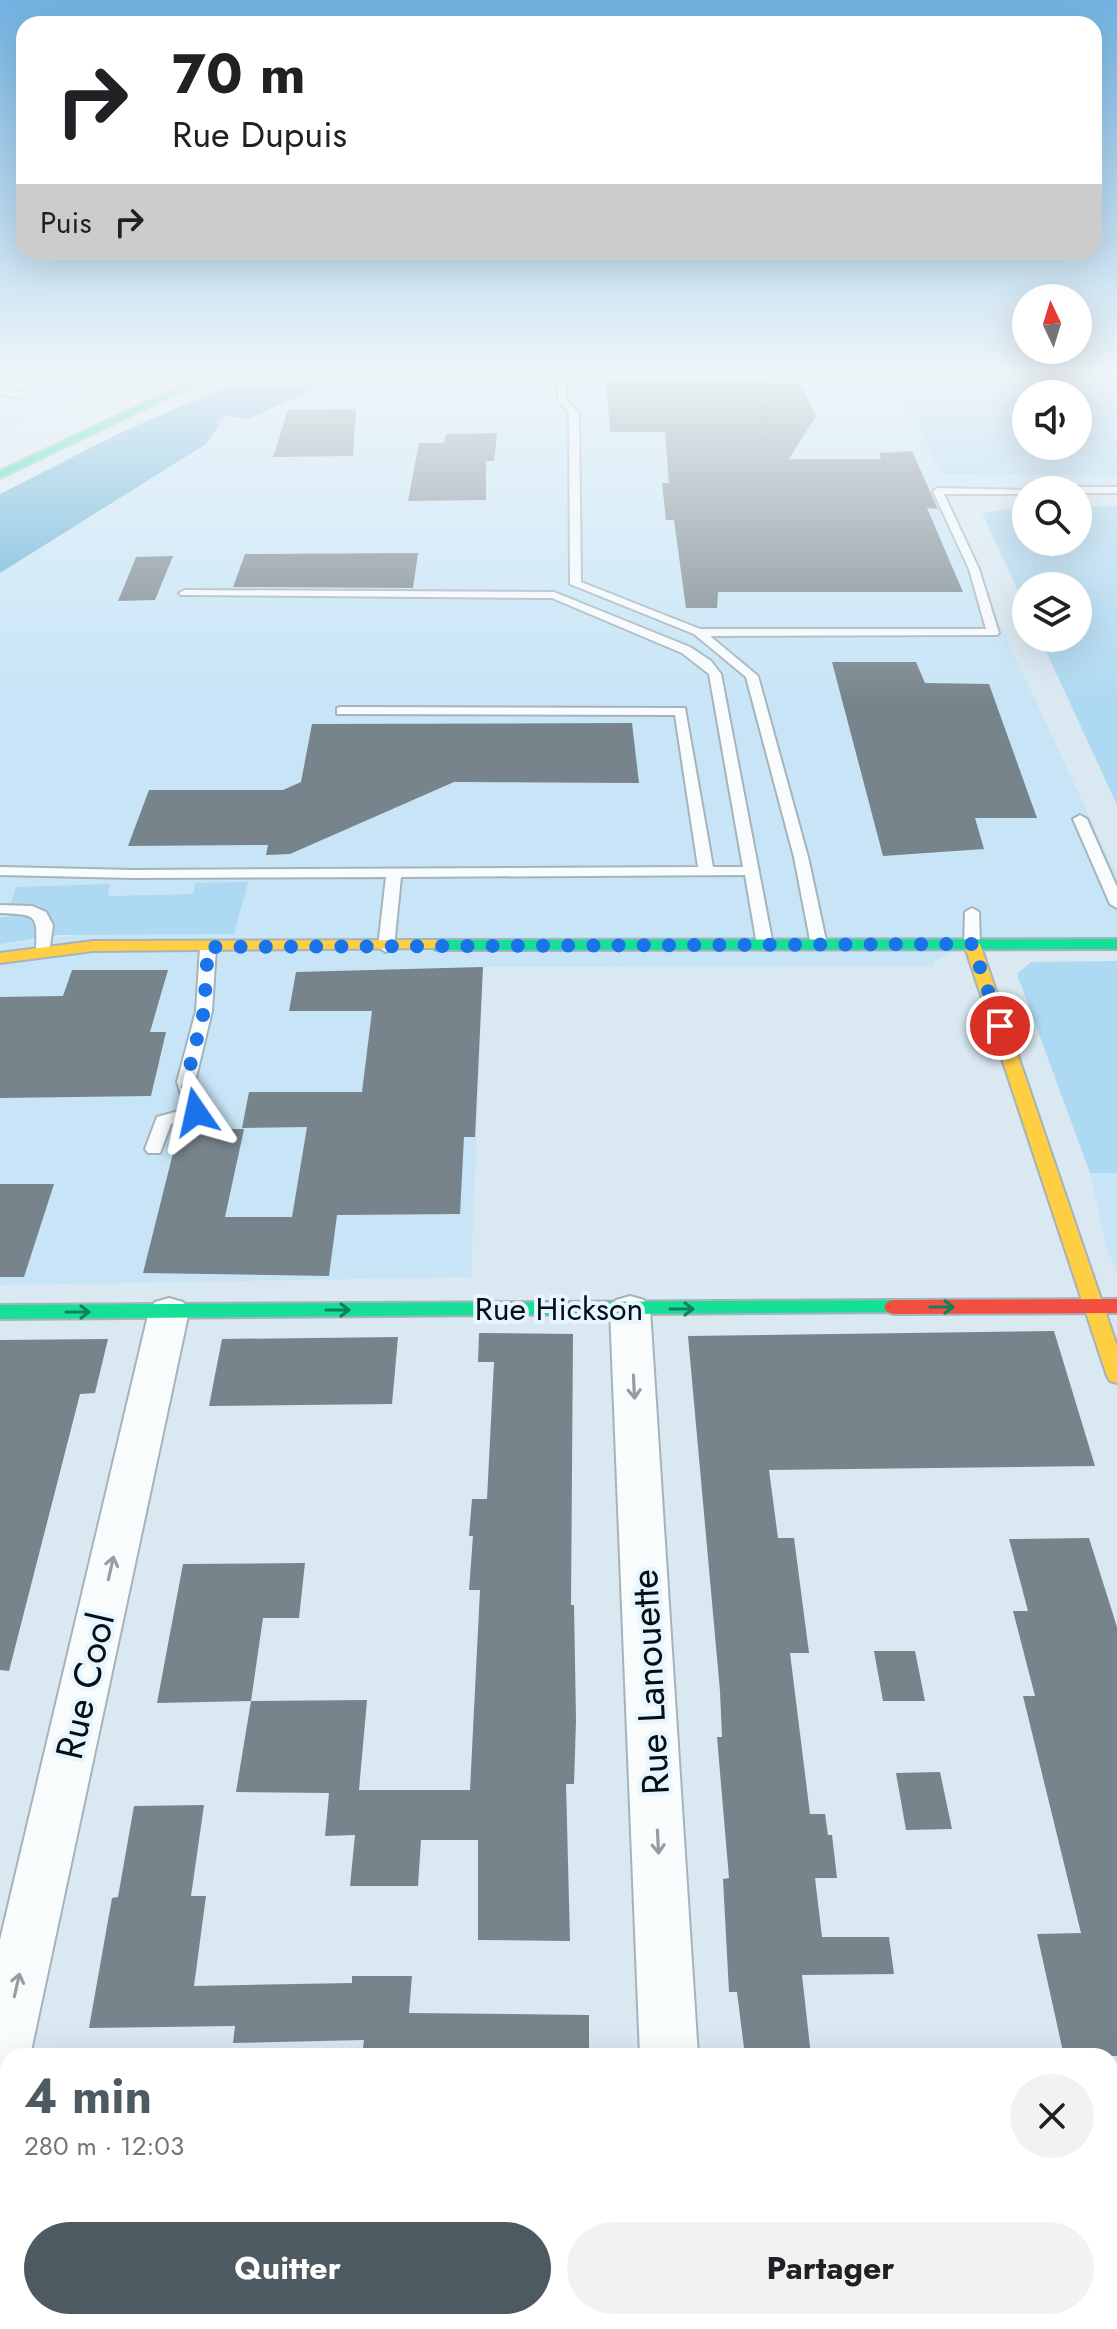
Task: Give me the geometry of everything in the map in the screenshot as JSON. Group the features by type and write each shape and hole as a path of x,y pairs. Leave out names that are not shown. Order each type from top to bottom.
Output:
{"main road":[{"path":"972,944 1117,1376"},
{"path":"0,958 93,946 1117,944"},
{"name":"Rue Hickson","path":"0,1312 1117,1306"}],"street":[{"name":"Rue Lanouette","path":"630,1309 669,2048"},
{"name":"Rue Cool","path":"3,2048 169,1311"}],"lane":[{"path":"575,484 576,584 698,632 752,676 801,857 819,945"},
{"path":"1092,490 1117,490"},
{"path":"698,632 993,633 974,569 938,491 1012,491"},
{"path":"185,593 554,595 686,650 707,664 715,674 765,945"},
{"path":"341,711 681,711 706,871"},
{"path":"1080,819 1117,904"},
{"path":"0,871 752,871"},
{"path":"386,947 394,873"},
{"path":"0,909 32,910 41,915 45,925 44,950"},
{"path":"972,912 972,944"},
{"path":"154,1149 163,1121 196,1112 186,1082 204,1011 208,947"}],"shaded area":[{"path":"20,484 143,484 0,573 0,494"},
{"path":"143,484 1012,484 1012,491 938,491 1117,876 1117,938 972,944 936,960 933,966 483,967 471,1277 0,1285 0,944 87,934 248,883 197,883 194,894 107,896 110,885 0,917 0,573"},
{"path":"1092,484 1117,484 1117,492 1092,492"},
{"path":"1117,506 1117,805 1046,652 1092,652 1092,572 1012,572 1012,578 982,513 1012,509 1012,556 1092,556 1092,507"},
{"path":"248,882 234,934 60,935 0,944 0,917 7,917 16,887 110,884 108,896 193,894 196,883"},
{"path":"1117,961 1117,1173 1090,1173 1017,974 1031,962"},
{"path":"1090,1173 1117,1173 1117,1272 1107,1248"}],"building":[{"path":"411,484 486,484 486,500 408,501"},
{"path":"662,484 927,484 938,509 927,508 963,592 718,592 717,608 686,608 674,520 666,520"},
{"path":"418,553 413,588 233,587 245,554"},
{"path":"173,556 155,600 118,601 136,557"},
{"path":"832,662 916,662 925,683 989,684 1037,818 975,818 984,849 883,856"},
{"path":"632,723 639,783 454,782 290,854 266,855 268,845 128,846 149,790 283,790 301,782 312,724"},
{"path":"483,967 475,1137 464,1137 460,1214 337,1215 329,1276 143,1273 179,1129 244,1129 225,1217 292,1217 307,1127 242,1128 249,1092 362,1092 372,1011 289,1011 296,972"},
{"path":"72,970 168,970 150,1032 166,1032 151,1096 0,1098 0,997 63,996"},
{"path":"0,1184 54,1184 24,1277 0,1277"},
{"path":"1054,1331 1095,1466 769,1470 778,1538 794,1538 809,1653 790,1653 810,1814 825,1814 828,1835 832,1835 837,1878 815,1878 822,1937 889,1937 894,1974 802,1975 810,2048 744,2048 737,1992 729,1992 723,1879 729,1878 717,1737 722,1737 720,1691 688,1336"},
{"path":"479,1333 573,1334 571,1605 574,1605 576,1720 574,1784 566,1784 570,1941 478,1940 478,1840 421,1840 418,1886 350,1886 355,1835 325,1836 329,1793 236,1792 251,1701 367,1700 359,1790 470,1790 480,1590 469,1590 473,1536 469,1536 472,1499 487,1499 494,1362 478,1362"},
{"path":"398,1337 392,1404 209,1406 222,1339"},
{"path":"108,1339 95,1393 80,1394 9,1671 0,1670 0,1340"},
{"path":"1089,1538 1117,1627 1117,2048 1062,2048 1037,1934 1081,1933 1023,1696 1035,1696 1013,1611 1028,1611 1009,1539"},
{"path":"305,1563 299,1618 263,1618 251,1701 157,1703 183,1564"},
{"path":"874,1651 915,1651 925,1701 883,1701"},
{"path":"940,1772 952,1829 906,1830 896,1773"},
{"path":"204,1805 191,1896 206,1896 194,1986 352,1983 352,1976 412,1976 409,2013 589,2015 589,2048 363,2048 364,2040 233,2043 235,2026 89,2028 112,1898 118,1897 134,1806"}],"traffic: fast":[{"path":"436,945 1117,944"},
{"path":"0,1312 894,1307"}],"traffic: slow":[{"path":"972,944 1117,1376"},
{"path":"0,958 93,946 436,945"}],"traffic: jam":[{"path":"894,1307 1117,1306"}],"route":[{"path":"196,1112 186,1082 204,1011 208,947 972,944 1000,1026"}]}
